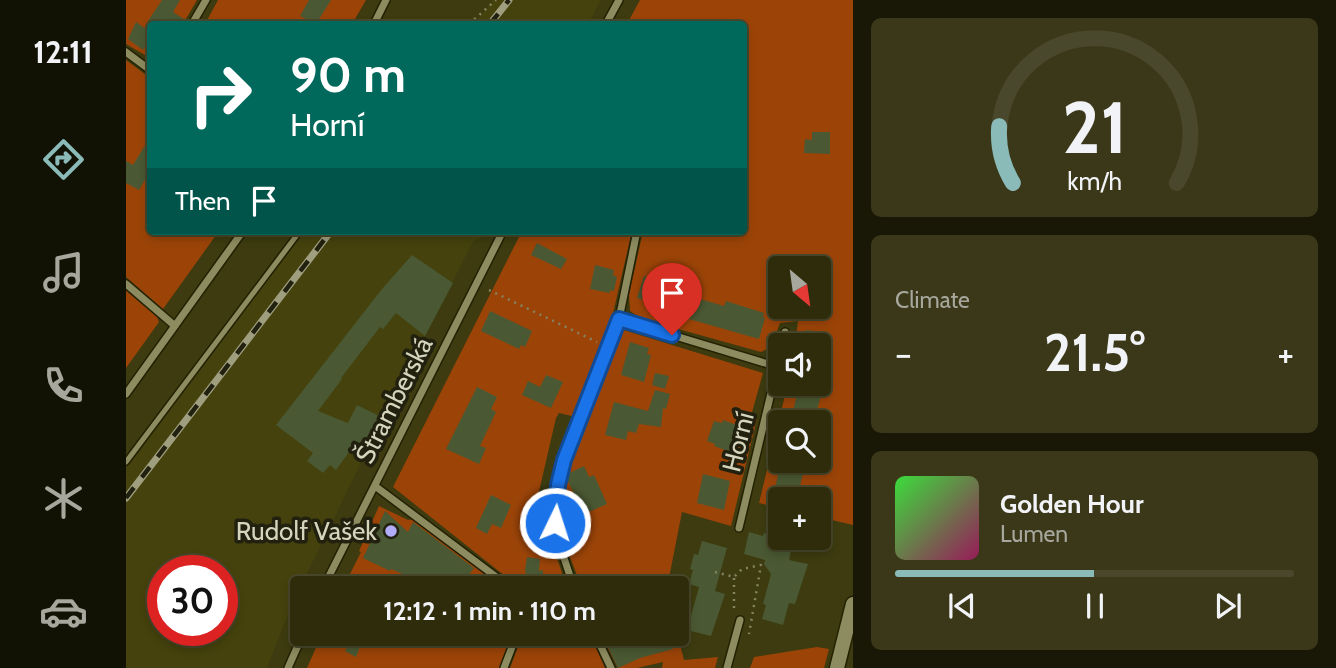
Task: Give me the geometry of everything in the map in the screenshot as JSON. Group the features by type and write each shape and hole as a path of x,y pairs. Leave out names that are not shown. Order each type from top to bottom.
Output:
{"main road":[{"path":"837,668 853,604"}],"street":[{"path":"194,21 206,0"},
{"path":"376,21 386,0"},
{"path":"608,21 619,0"},
{"path":"613,10 615,21"},
{"path":"126,52 147,68"},
{"path":"126,394 240,235"},
{"name":"Štramberská","path":"329,576 501,235"},
{"path":"570,576 556,534 558,485 564,460 619,319 636,235"},
{"path":"126,284 175,326"},
{"path":"619,319 768,364"},
{"name":"Horní","path":"739,528 771,396"},
{"path":"375,486 495,576"},
{"path":"727,668 740,620"},
{"path":"288,668 298,646"},
{"path":"504,668 512,646"},
{"path":"601,646 611,668"}],"lane":[{"path":"126,462 297,235"}],"path":[{"path":"472,21 496,0"},
{"path":"489,290 609,348"},
{"path":"736,635 751,634 761,565 742,569 734,577 734,618 740,620"},
{"path":"715,572 734,577"}],"shaded area":[{"path":"126,0 197,0 185,21 147,21 147,56 126,44"},
{"path":"218,0 366,0 354,21 207,21"},
{"path":"493,0 601,0 590,21 476,21"},
{"path":"640,0 853,0 853,525 831,520 831,487 768,487 768,505 759,503 768,466 768,473 831,473 831,410 781,410 785,396 831,396 831,333 796,333 798,321 780,323 776,333 768,333 768,348 761,352 642,319 630,311 629,295 642,235 747,235 747,21 629,21"},
{"path":"126,60 147,76 147,235 216,235 163,309 126,277"},
{"path":"302,235 482,235 480,239 474,240 306,576 290,576 290,609 267,668 126,668 126,466"},
{"path":"520,235 631,235 605,348 576,417 559,413 556,418 537,500 534,526 549,535 562,576 505,576 393,487"},
{"path":"126,290 157,317 159,322 126,368"},
{"path":"620,329 763,373 751,416 757,419 731,526 682,512 669,576 577,576 563,539 561,524 565,475 606,374"},
{"path":"379,506 408,520 415,519 489,576 349,576 361,552 359,551"},
{"path":"317,646 508,646 499,668 307,668"},
{"path":"518,646 595,646 605,668 510,668"},
{"path":"607,646 680,646 684,660 718,657 715,668 662,668 663,662 637,668 618,668"},
{"path":"817,647 829,649 824,668 750,668 754,657"}],"building":[{"path":"162,0 180,0 173,12 187,21 148,21"},
{"path":"309,0 331,0 318,21 310,21 300,16"},
{"path":"136,22 147,30 147,44 143,50 128,39"},
{"path":"812,132 830,132 830,154 804,153 805,139 812,140"},
{"path":"147,142 147,176 139,190 126,183 126,161 133,165"},
{"path":"537,243 567,259 561,269 531,255"},
{"path":"412,255 453,283 425,336 396,313 383,329 380,327 318,411 348,423 357,405 383,418 364,457 358,458 349,452 336,470 330,465 323,473 307,461 313,453 276,425 382,289"},
{"path":"595,265 614,270 613,275 617,277 614,291 610,290 610,293 590,289"},
{"path":"644,276 701,296 700,299 724,306 726,301 764,313 759,339 675,315 676,310 637,298"},
{"path":"490,311 532,331 525,347 521,345 519,349 481,331"},
{"path":"806,330 824,332 824,333 806,333"},
{"path":"630,342 649,348 647,354 651,355 644,382 621,375"},
{"path":"655,373 669,376 665,389 652,385"},
{"path":"546,375 563,382 551,408 522,395 528,381 540,387"},
{"path":"477,387 497,397 491,409 496,412 480,446 486,448 479,464 446,449"},
{"path":"655,390 670,394 666,409 663,408 661,427 639,424 636,433 628,431 626,440 605,435 614,402 648,411"},
{"path":"797,396 821,396 817,410 793,410"},
{"path":"723,420 742,427 733,453 707,441 714,421 722,423"},
{"path":"584,466 589,477 594,475 607,504 584,514 566,477"},
{"path":"778,473 803,473 800,487 775,487"},
{"path":"703,474 730,481 724,510 697,503"},
{"path":"491,495 511,505 501,528 492,524 487,534 476,528"},
{"path":"385,511 408,532 413,522 474,568 468,576 407,576 363,558"},
{"path":"749,532 763,536 764,533 768,534 768,550 791,550 789,560 808,564 795,604 789,603 783,625 762,619 771,574 764,564 765,560 744,554"},
{"path":"702,541 727,548 715,591 725,594 711,636 689,630 699,587 689,584 693,570 690,569 694,554 698,555"},
{"path":"527,557 540,559 539,571 543,570 543,575 559,576 526,576"},
{"path":"348,646 360,646 356,657 345,651"},
{"path":"608,646 672,646 673,649 640,658 618,668"}],"railway":[{"path":"492,21 509,0"},
{"path":"126,498 328,235"}],"place":[{"name":"Rudolf Vašek","path":"391,531"}],"route":[{"path":"555,523 558,485 564,460 619,319 672,335"}]}
